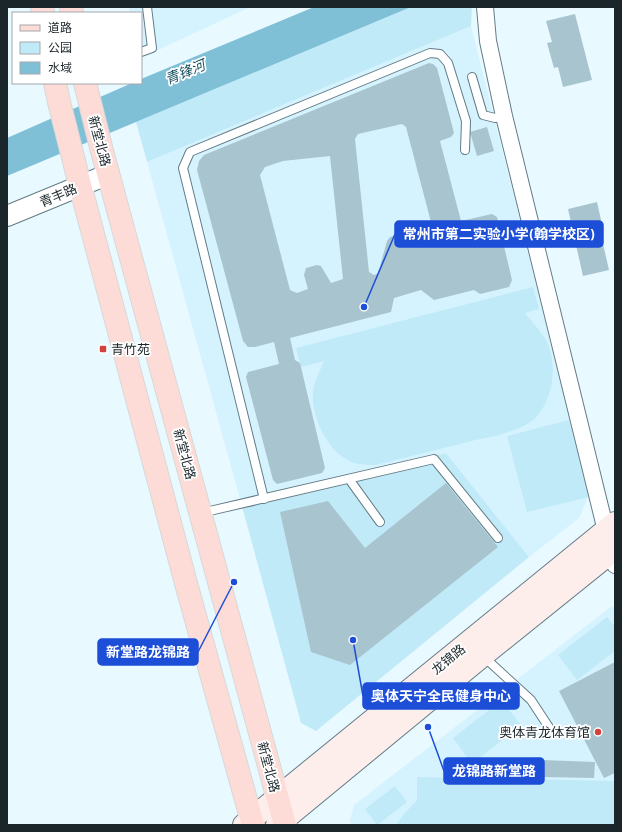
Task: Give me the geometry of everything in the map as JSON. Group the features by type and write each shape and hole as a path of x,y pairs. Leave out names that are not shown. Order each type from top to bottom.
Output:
{"main road":[{"name":"新堂北路","path":"86,88 278,797 282,823"},
{"path":"57,92 80,185 249,823"},
{"name":"龙锦路","path":"282,823 482,656 612,544"},
{"name":"龙锦路","path":"249,823 278,797 612,544"}],"street":[{"path":"485,7 488,41 504,116 612,544"},
{"name":"青丰路","path":"7,216 109,174"}],"lane":[{"path":"142,52 152,48 147,7"},
{"path":"264,499 183,168 190,152 430,53 440,54 448,63 466,121 465,150"},
{"path":"472,77 483,115 495,118 504,116"},
{"path":"201,514 434,459 498,538"},
{"path":"349,479 380,522"},
{"path":"482,656 531,700 552,732"}],"shaded area":[{"path":"129,7 250,7 142,58 142,12 130,12"},
{"path":"471,26 589,495 579,518 529,557 446,453 240,499 147,162"},
{"path":"612,606 615,611 615,825 352,825 350,820 354,805"}],"green space":[{"path":"411,7 472,7 471,26 147,162 136,122"},
{"path":"533,287 539,309 525,313 547,342 551,352 553,374 548,397 537,416 529,423 501,434 376,465 358,464 348,460 331,446 319,425 313,403 314,385 324,361 301,367 296,348"},
{"path":"569,420 589,497 527,512 507,436"},
{"path":"446,453 529,557 316,731 301,723 240,499"},
{"path":"607,617 615,627 615,651 577,680 558,655"},
{"path":"502,700 521,725 472,764 453,738"},
{"path":"417,777 615,781 615,825 396,825 417,800"},
{"path":"395,786 407,802 377,825 365,809"}],"water":[{"name":"青锋河","path":"314,7 411,7 7,176 7,138 130,84 142,84 142,79"}],"building":[{"path":"575,14 592,80 563,87 558,67 554,68 547,43 552,42 546,21"},
{"path":"429,63 433,64 437,68 454,133 451,137 440,141 461,221 492,214 497,217 512,280 509,287 480,294 474,290 434,300 421,290 394,298 391,312 290,338 295,360 300,363 325,468 322,473 277,484 273,480 246,377 248,372 279,364 274,342 255,347 248,347 243,341 197,170 199,161 204,155","holes":["402,124 406,127 432,226 390,237 387,241 379,270 377,274 374,275 369,272 355,139 358,134","330,156 343,279 331,283 321,266 317,265 306,268 304,275 308,289 297,293 290,290 260,175 265,167 283,161"]},
{"path":"487,127 494,151 477,156 470,132"},
{"path":"597,202 601,220 598,222 609,270 583,276 568,209"},
{"path":"446,483 498,547 350,665 311,652 280,512 328,501 365,548"},
{"name":"奥体青龙体育馆","path":"615,662 615,773 604,778 559,691"},
{"path":"542,760 595,762 594,778 542,777"}],"place":[{"name":"常州市第二实验小学(翰学校区)","path":"364,307"},
{"name":"青竹苑","path":"103,349"},
{"name":"新堂路龙锦路","path":"234,582"},
{"name":"奥体天宁全民健身中心","path":"353,640"},
{"name":"龙锦路新堂路","path":"428,727"},
{"name":"奥体青龙体育馆","path":"598,732"}]}
